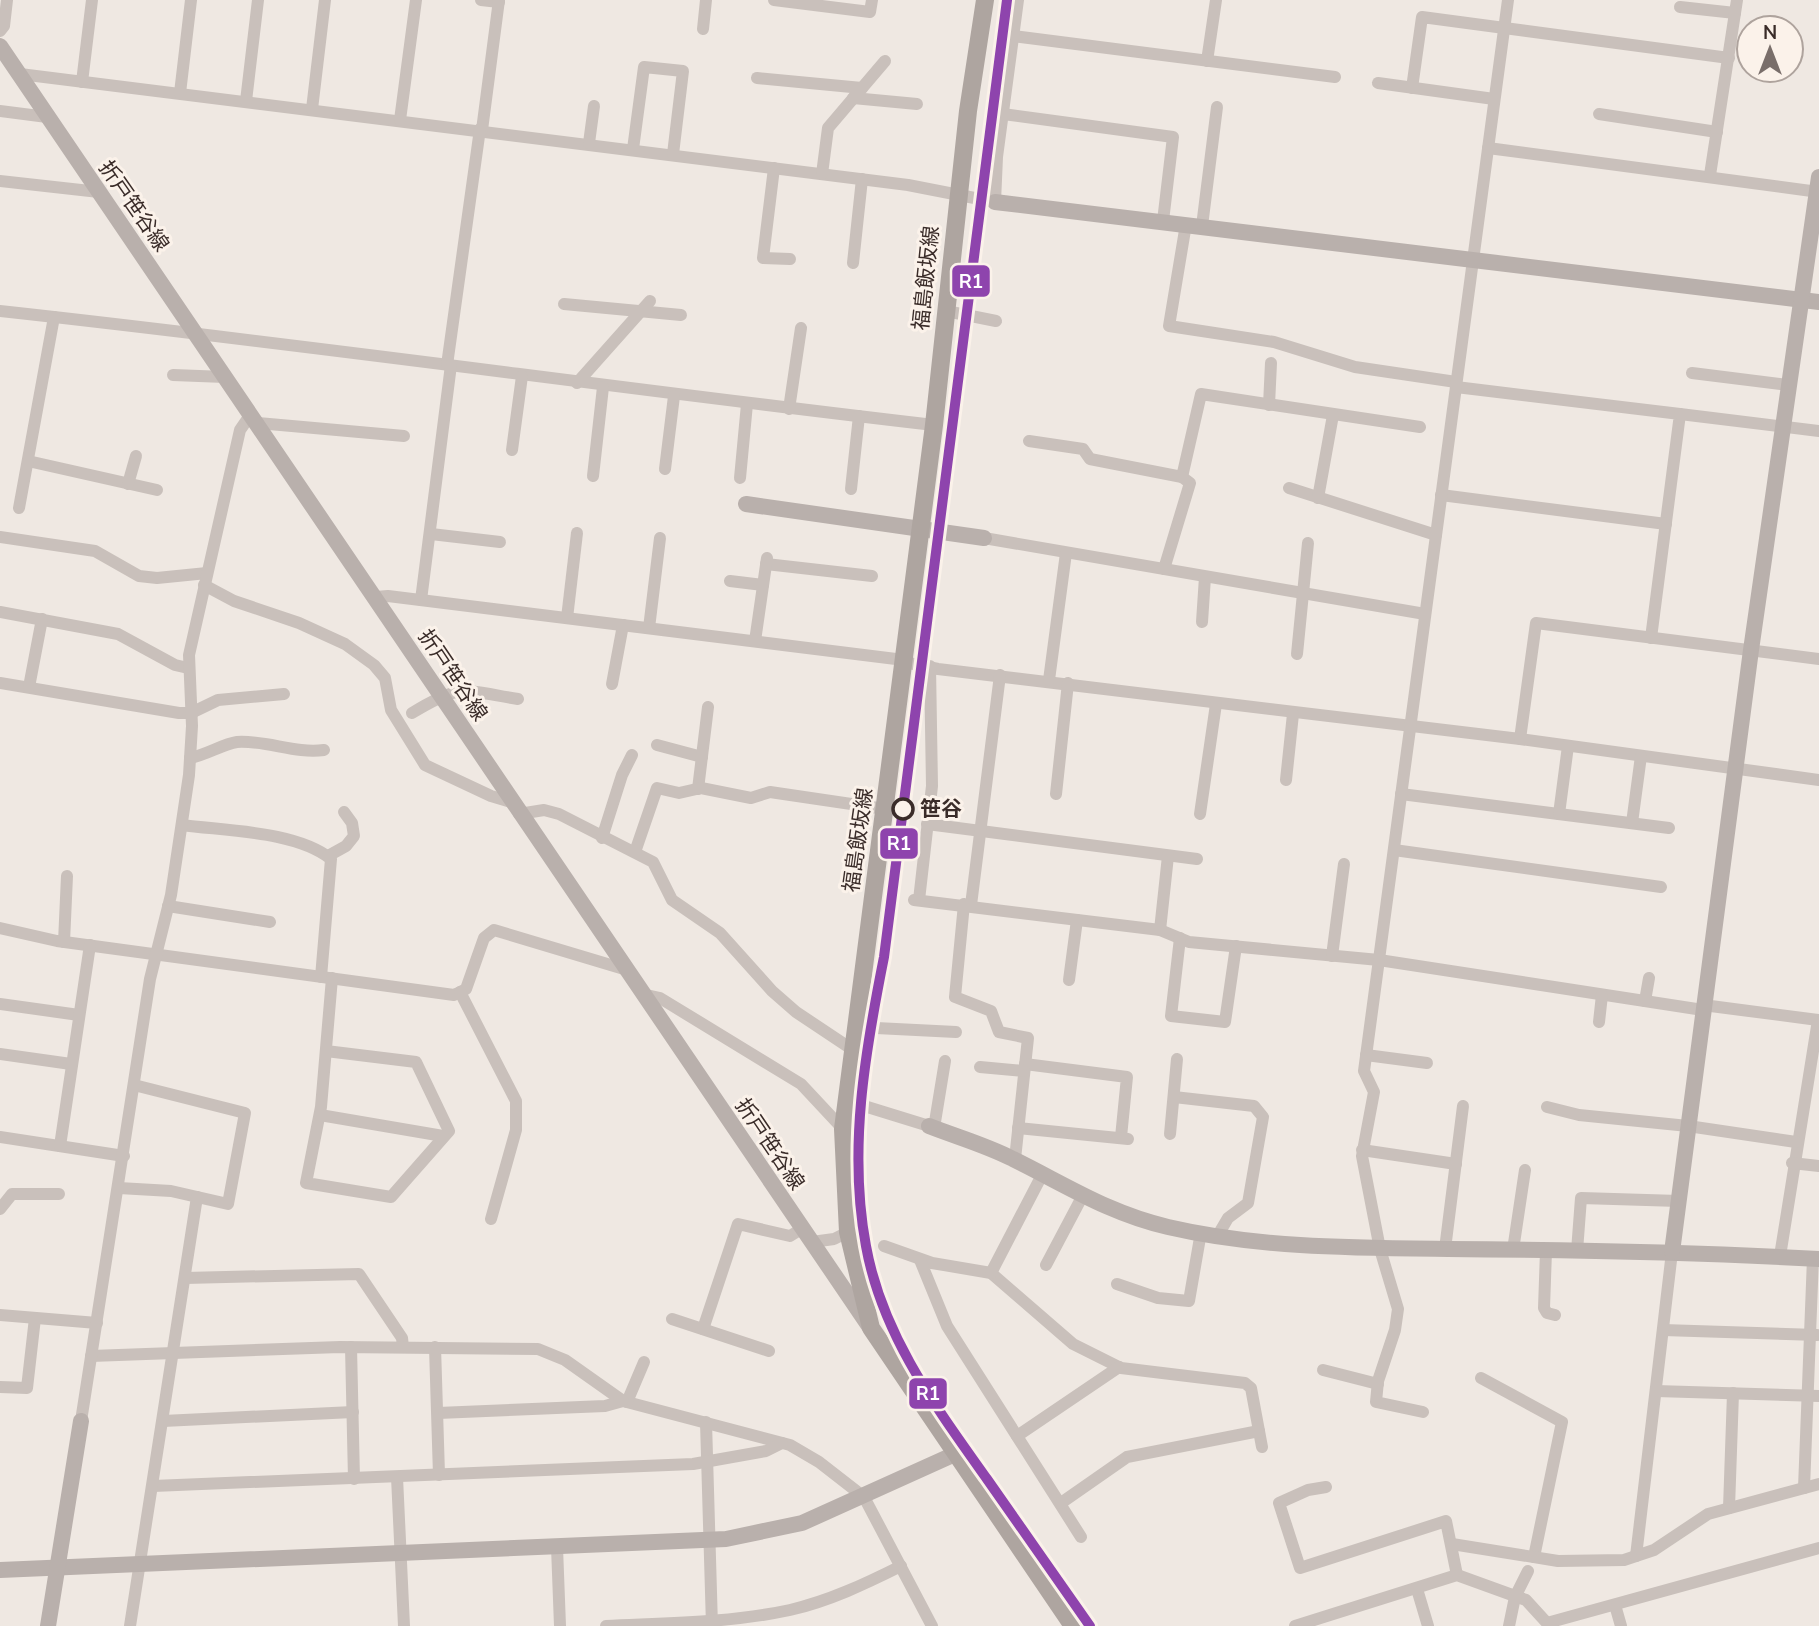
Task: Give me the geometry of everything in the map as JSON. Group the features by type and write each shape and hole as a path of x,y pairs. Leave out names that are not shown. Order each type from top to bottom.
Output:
{"main road":[{"name":"福島飯坂線","path":"985,0 958,193 934,425 844,1129 848,1232 871,1328 1073,1626"}],"street":[{"path":"0,31 4,26 7,0"},
{"path":"82,82 92,0"},
{"path":"180,93 191,0"},
{"path":"246,102 258,0"},
{"path":"312,109 325,0"},
{"path":"400,120 416,0"},
{"path":"421,600 431,534 449,365 499,1 481,0"},
{"path":"703,29 706,0"},
{"path":"774,0 870,12 872,0"},
{"path":"995,202 1018,0"},
{"path":"1207,61 1216,0"},
{"path":"1423,1412 1376,1402 1378,1384 1395,1330 1398,1309 1380,1249 1362,1150 1374,1092 1364,1071 1508,0"},
{"path":"1680,7 1736,7 1710,175"},
{"path":"1412,88 1422,17 1729,58"},
{"path":"1013,36 1335,77"},
{"name":"折戸笹谷線","path":"0,46 376,597 624,969 871,1328"},
{"path":"822,174 828,128 885,61"},
{"path":"633,149 643,67 683,71 673,154"},
{"path":"20,74 673,154 958,193 995,202 1163,220 1472,261 1819,302"},
{"path":"757,78 917,104"},
{"path":"1378,83 1494,99"},
{"path":"589,144 594,106"},
{"path":"1216,107 1194,225 1169,326 1274,342 1355,367 1456,384 1819,431"},
{"path":"0,111 47,117"},
{"path":"1003,114 1173,137 1163,220"},
{"path":"1599,114 1717,132"},
{"path":"1488,148 1818,187 1782,426 1703,1008 1636,1556"},
{"path":"774,168 763,258 790,259"},
{"path":"853,264 862,179"},
{"path":"0,181 99,192"},
{"path":"577,383 650,301"},
{"path":"564,304 681,315"},
{"path":"946,311 996,321"},
{"path":"0,312 196,332 674,396 934,425"},
{"path":"19,508 54,317"},
{"path":"789,409 800,328"},
{"path":"1269,405 1271,363"},
{"path":"1692,373 1788,385"},
{"path":"173,375 225,377"},
{"path":"512,450 522,376"},
{"path":"593,476 603,387"},
{"path":"1182,477 1200,394 1419,427"},
{"path":"665,469 674,396"},
{"path":"740,478 747,404"},
{"path":"1651,638 1681,414"},
{"path":"1318,498 1333,415"},
{"path":"851,489 859,416"},
{"path":"48,1626 55,1568 119,1190 134,1085 181,825 190,758 188,668 205,579 240,430 255,419 404,436"},
{"path":"1029,441 1083,449 1090,460 1182,477 1190,482 1164,569"},
{"path":"128,484 136,456"},
{"path":"28,461 157,490"},
{"path":"1289,488 1436,536"},
{"path":"1441,495 1666,524"},
{"path":"746,503 984,538 1426,614"},
{"path":"567,618 577,533"},
{"path":"431,534 500,542"},
{"path":"0,537 95,551 139,576 205,579 234,601 299,623 345,644 374,665 385,678 391,710 425,765 515,808 559,814 653,862 673,900 720,933 772,991 796,1012 853,1050"},
{"path":"649,628 660,538"},
{"path":"1297,654 1308,542"},
{"path":"1049,680 1066,553"},
{"path":"755,641 767,560 872,576"},
{"path":"1202,622 1205,577"},
{"path":"730,581 763,585"},
{"path":"376,597 421,600 755,641 1216,704 1520,739 1819,780"},
{"path":"0,612 118,634 175,665 188,668"},
{"path":"29,687 42,620"},
{"path":"1520,739 1536,623 1819,659"},
{"path":"612,684 623,625"},
{"path":"930,666 932,786 916,900 967,904 1160,930 1180,938 1236,946 1379,960 1645,1001 1818,1020 1792,1163 1780,1256"},
{"path":"1000,675 955,997 991,1011 999,1032 1028,1038 1015,1159"},
{"path":"0,683 179,713 191,713 218,701 284,694"},
{"path":"1056,794 1068,683"},
{"path":"412,713 442,695 461,689 518,699"},
{"path":"1200,814 1216,704"},
{"path":"698,789 708,707"},
{"path":"1286,780 1293,714"},
{"path":"190,758 209,754 234,742 270,743 313,752 324,750"},
{"path":"657,745 702,757"},
{"path":"1559,814 1568,746"},
{"path":"602,838 622,775 632,755"},
{"path":"1632,823 1641,756"},
{"path":"635,852 657,788 679,793 698,789 751,798 770,792 885,809"},
{"path":"1401,794 1669,828"},
{"path":"328,856 346,846 354,836 352,823 344,812"},
{"path":"928,824 1197,859"},
{"path":"181,825 287,839 316,847 331,859 326,1051 320,1115 306,1183 391,1197 449,1131 416,1062 326,1051"},
{"path":"1394,850 1661,887"},
{"path":"1160,930 1168,856"},
{"path":"1332,956 1344,864"},
{"path":"64,942 67,876"},
{"path":"168,906 270,922"},
{"path":"1069,979 1077,920"},
{"path":"0,928 64,942 454,995 466,989 484,938 494,930 624,969"},
{"path":"1180,938 1171,1016 1225,1022 1236,946"},
{"path":"60,1146 90,945"},
{"path":"1645,1001 1649,978"},
{"path":"460,992 516,1101 516,1130 491,1219"},
{"path":"642,994 660,998 801,1084 844,1129"},
{"path":"1599,1022 1602,995"},
{"path":"0,1004 79,1015"},
{"path":"856,1027 956,1032"},
{"path":"0,1054 71,1064"},
{"path":"1366,1055 1427,1063"},
{"path":"1170,1134 1177,1059"},
{"path":"931,1127 945,1061"},
{"path":"980,1067 1025,1067 1127,1077 1124,1138 1018,1128"},
{"path":"119,1190 171,1191 228,1204 245,1113 134,1085"},
{"path":"1174,1097 1254,1106 1262,1117 1248,1203 1228,1218 1218,1235"},
{"path":"848,1101 931,1127 1015,1159 1082,1197 1167,1227 1218,1235 1380,1249 1672,1252 1816,1258 1814,1396 1804,1488"},
{"path":"1445,1249 1463,1106"},
{"path":"1547,1107 1579,1115 1688,1126 1796,1142"},
{"path":"320,1115 443,1136"},
{"path":"0,1137 124,1156"},
{"path":"1362,1150 1456,1164"},
{"path":"1792,1163 1819,1166"},
{"path":"1513,1250 1525,1170"},
{"path":"991,1273 1042,1175"},
{"path":"0,1209 12,1194 59,1194"},
{"path":"130,1626 197,1197"},
{"path":"1046,1265 1082,1197"},
{"path":"1577,1251 1581,1198 1679,1201"},
{"path":"703,1329 738,1224 790,1236 807,1235 834,1239 848,1232"},
{"path":"1117,1284 1158,1298 1189,1301 1201,1232"},
{"path":"884,1246 920,1260 991,1273 1073,1344 1119,1367 1245,1382 1251,1388 1262,1447"},
{"path":"1546,1251 1545,1308 1547,1313 1555,1315"},
{"path":"920,1260 947,1326 1081,1536"},
{"path":"185,1278 359,1274 402,1338 403,1347"},
{"path":"0,1315 97,1323"},
{"path":"0,1387 27,1388 35,1318"},
{"path":"672,1319 769,1351"},
{"path":"1663,1330 1815,1335"},
{"path":"91,1356 351,1347 538,1349 565,1360 625,1402 782,1443 819,1462 864,1497 932,1626"},
{"path":"351,1347 354,1479"},
{"path":"435,1347 439,1475"},
{"path":"625,1402 644,1362"},
{"path":"1017,1436 1119,1367"},
{"path":"1323,1370 1378,1384"},
{"path":"1481,1378 1562,1422 1534,1557"},
{"path":"1656,1391 1814,1396"},
{"path":"1729,1508 1733,1393"},
{"path":"438,1413 606,1406 625,1402"},
{"path":"163,1421 352,1412"},
{"path":"706,1422 712,1624"},
{"path":"1061,1503 1127,1457 1259,1431"},
{"path":"153,1486 706,1463 766,1451 782,1443"},
{"path":"0,1570 710,1540 783,1529 864,1497 955,1454"},
{"path":"397,1477 398,1554 404,1626"},
{"path":"1452,1544 1588,1563 1636,1556 1654,1550 1708,1514 1819,1484"},
{"path":"1326,1487 1308,1490 1279,1503 1300,1568 1446,1521 1457,1575"},
{"path":"557,1547 560,1626"},
{"path":"1295,1626 1457,1575 1526,1600 1547,1623 1819,1548"},
{"path":"606,1626 712,1624 791,1610 901,1566"},
{"path":"1509,1626 1515,1597 1528,1571"},
{"path":"1417,1589 1428,1626"},
{"path":"1615,1605 1621,1626"}],"transit line":[{"name":"R1","path":"1007,0 884,957 865,1065 859,1174 866,1246 884,1310 898,1340 949,1425 1090,1626"}],"place":[{"name":"笹谷","path":"903,809"}]}
